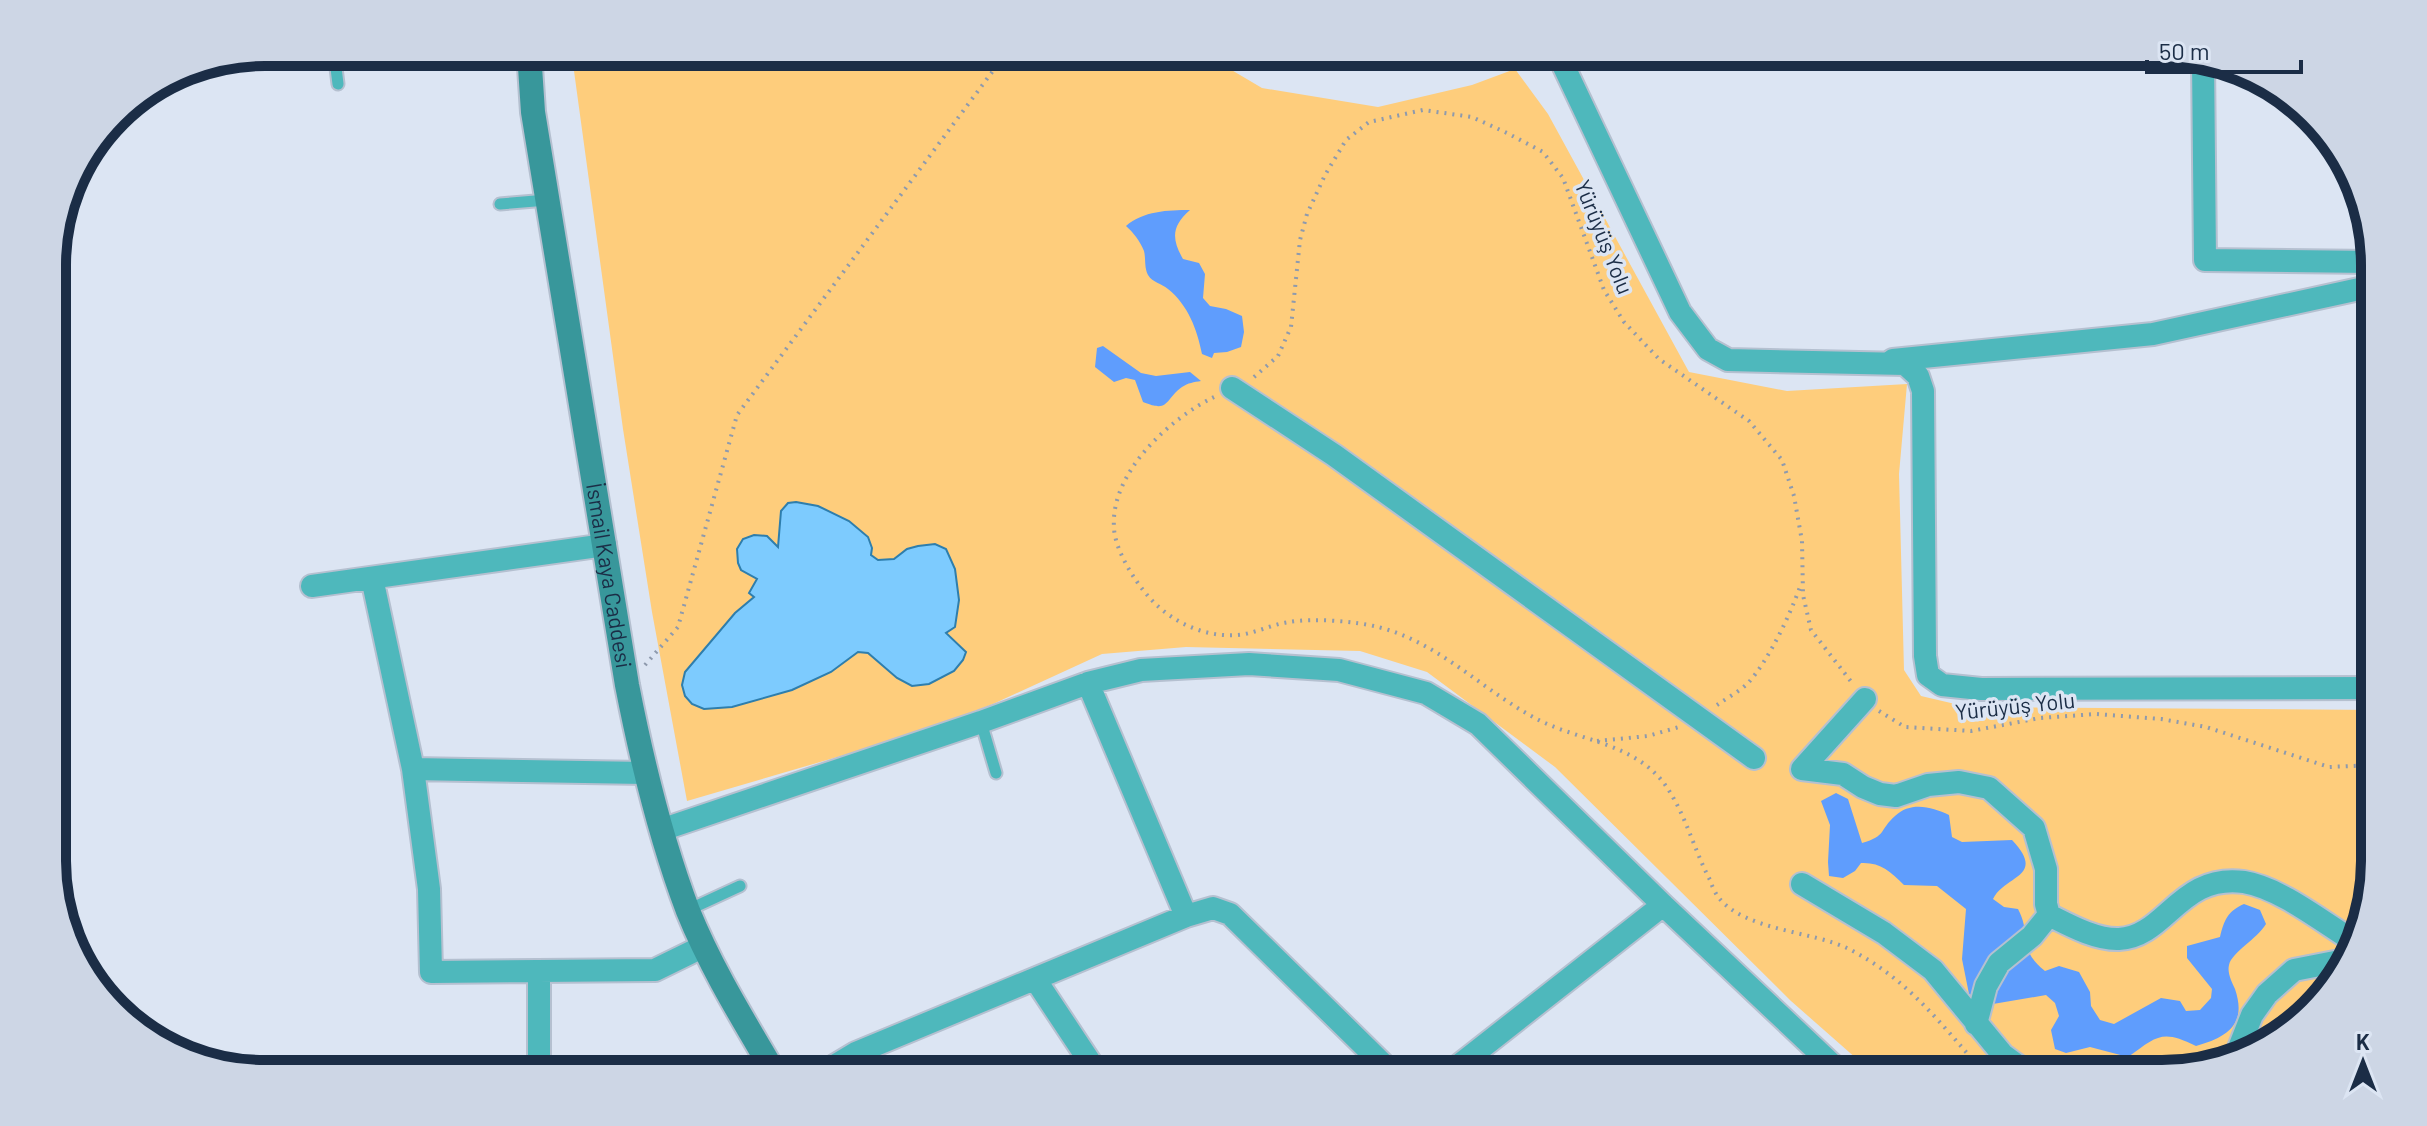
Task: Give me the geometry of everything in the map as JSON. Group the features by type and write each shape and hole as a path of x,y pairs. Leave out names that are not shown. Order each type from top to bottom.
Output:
{"street":[{"name":"İsmail Kaya Caddesi","path":"530,66 533,112 627,685 645,773 688,910 704,946 767,1060"},
{"path":"1564,66 1680,312 1708,349 1728,360 1905,364 1918,376 1923,391 1925,656 1928,675 1942,685 1981,689 2361,688"},
{"path":"2203,70 2205,260 2361,262"},
{"path":"1868,362 2153,334 2361,289"},
{"path":"1232,388 1334,455 1754,758"},
{"path":"312,586 605,545"},
{"path":"372,578 413,769 429,889 431,972 655,970 704,946"},
{"path":"661,830 1088,683 1141,670 1249,664 1339,670 1426,693 1478,724 1827,1060"},
{"path":"1088,683 1186,916"},
{"path":"1865,699 1802,769 1843,774 1872,791 1896,796 1928,785 1959,782 1989,788 2034,828 2046,869 2049,915"},
{"path":"413,769 645,773"},
{"path":"2049,915 2091,933 2118,939 2141,934 2182,898 2205,886 2243,882 2272,891 2346,937"},
{"path":"1802,884 1884,933 1933,970 1978,1014 2003,1055 2010,1060"},
{"path":"1466,1060 1663,905"},
{"path":"844,1060 1186,916 1213,908 1230,914 1379,1060"},
{"path":"1978,1014 1986,986 1999,963 2032,936 2049,915"},
{"path":"2241,1043 2252,1015 2267,994 2294,970 2332,962"},
{"path":"539,971 539,1060"},
{"path":"1035,979 1089,1060"}],"lane":[{"path":"336,66 338,84"},
{"path":"500,204 548,200"},
{"path":"981,722 996,773"},
{"path":"688,910 740,886"}],"path":[{"path":"627,685 678,627 737,415 997,66"},
{"name":"Yürüyüş Yolu","path":"1973,1060 1909,988 1874,963 1844,946 1792,933 1744,915 1719,898 1682,813 1663,782 1637,756 1534,718 1426,644 1377,626 1289,622 1244,634 1209,635 1176,620 1149,598 1121,551 1114,528 1118,500 1129,469 1153,442 1192,408 1255,376 1278,356 1291,327 1300,240 1307,214 1346,140 1369,122 1423,110 1472,117 1543,152 1563,178 1604,290 1624,322 1659,359 1749,421 1782,460 1794,496 1802,541 1803,595 1811,630 1870,705 1905,727 1971,731 2040,718 2109,715 2206,727 2329,767 2361,766"},
{"path":"1595,741 1648,736 1691,723 1747,683 1777,639 1802,580"}],"shaded area":[{"path":"574,66 1225,66 1262,88 1378,107 1472,85 1515,69 1548,114 1689,372 1787,391 1907,384 1899,474 1904,670 1921,696 1968,707 2361,710 2361,861 2357,900 2346,937 2327,972 2293,1011 2250,1039 2201,1056 2175,1060 1858,1060 1791,1001 1555,767 1427,672 1360,651 1186,647 1102,654 993,704 909,736 687,801 652,612 623,429"}],"water":[{"path":"1190,210 1175,233 1179,252 1183,259 1199,263 1205,274 1203,298 1210,306 1242,316 1244,332 1241,347 1214,353 1212,358 1202,354 1194,327 1181,302 1148,275 1144,251 1126,226 1148,214"},
{"path":"1103,346 1141,373 1156,376 1190,372 1201,381 1182,387 1162,406 1143,402 1135,380 1126,378 1114,382 1095,367 1097,348"},
{"path":"1836,793 1848,799 1862,843 1879,835 1901,811 1915,807 1949,815 1952,837 1962,842 2012,840 2022,852 2025,869 1993,899 2004,907 2018,909 2028,949 2036,963 2045,971 2059,966 2079,972 2090,992 2091,1006 2100,1020 2114,1024 2161,998 2180,1001 2186,1011 2200,1010 2211,998 2212,989 2187,958 2187,946 2220,937 2228,917 2244,904 2260,910 2266,924 2229,965 2238,1001 2232,1027 2217,1038 2196,1046 2167,1036 2160,1037 2128,1057 2090,1047 2066,1053 2055,1049 2051,1030 2059,1016 2055,1003 2046,995 1993,1004 1969,994 1962,959 1966,909 1937,886 1904,885 1884,868 1868,863 1861,863 1843,878 1829,876 1830,825 1821,801"}],"building":[{"path":"788,503 818,506 849,521 868,537 871,555 878,560 894,559 907,549 918,546 935,544 946,549 955,569 959,600 955,627 946,633 966,652 954,671 929,684 912,686 897,678 868,653 858,652 831,672 792,690 732,707 704,709 692,704 685,696 682,685 685,672 735,613 754,597 749,593 757,579 741,570 737,549 743,539 754,535 767,536 778,547 781,511"}]}
